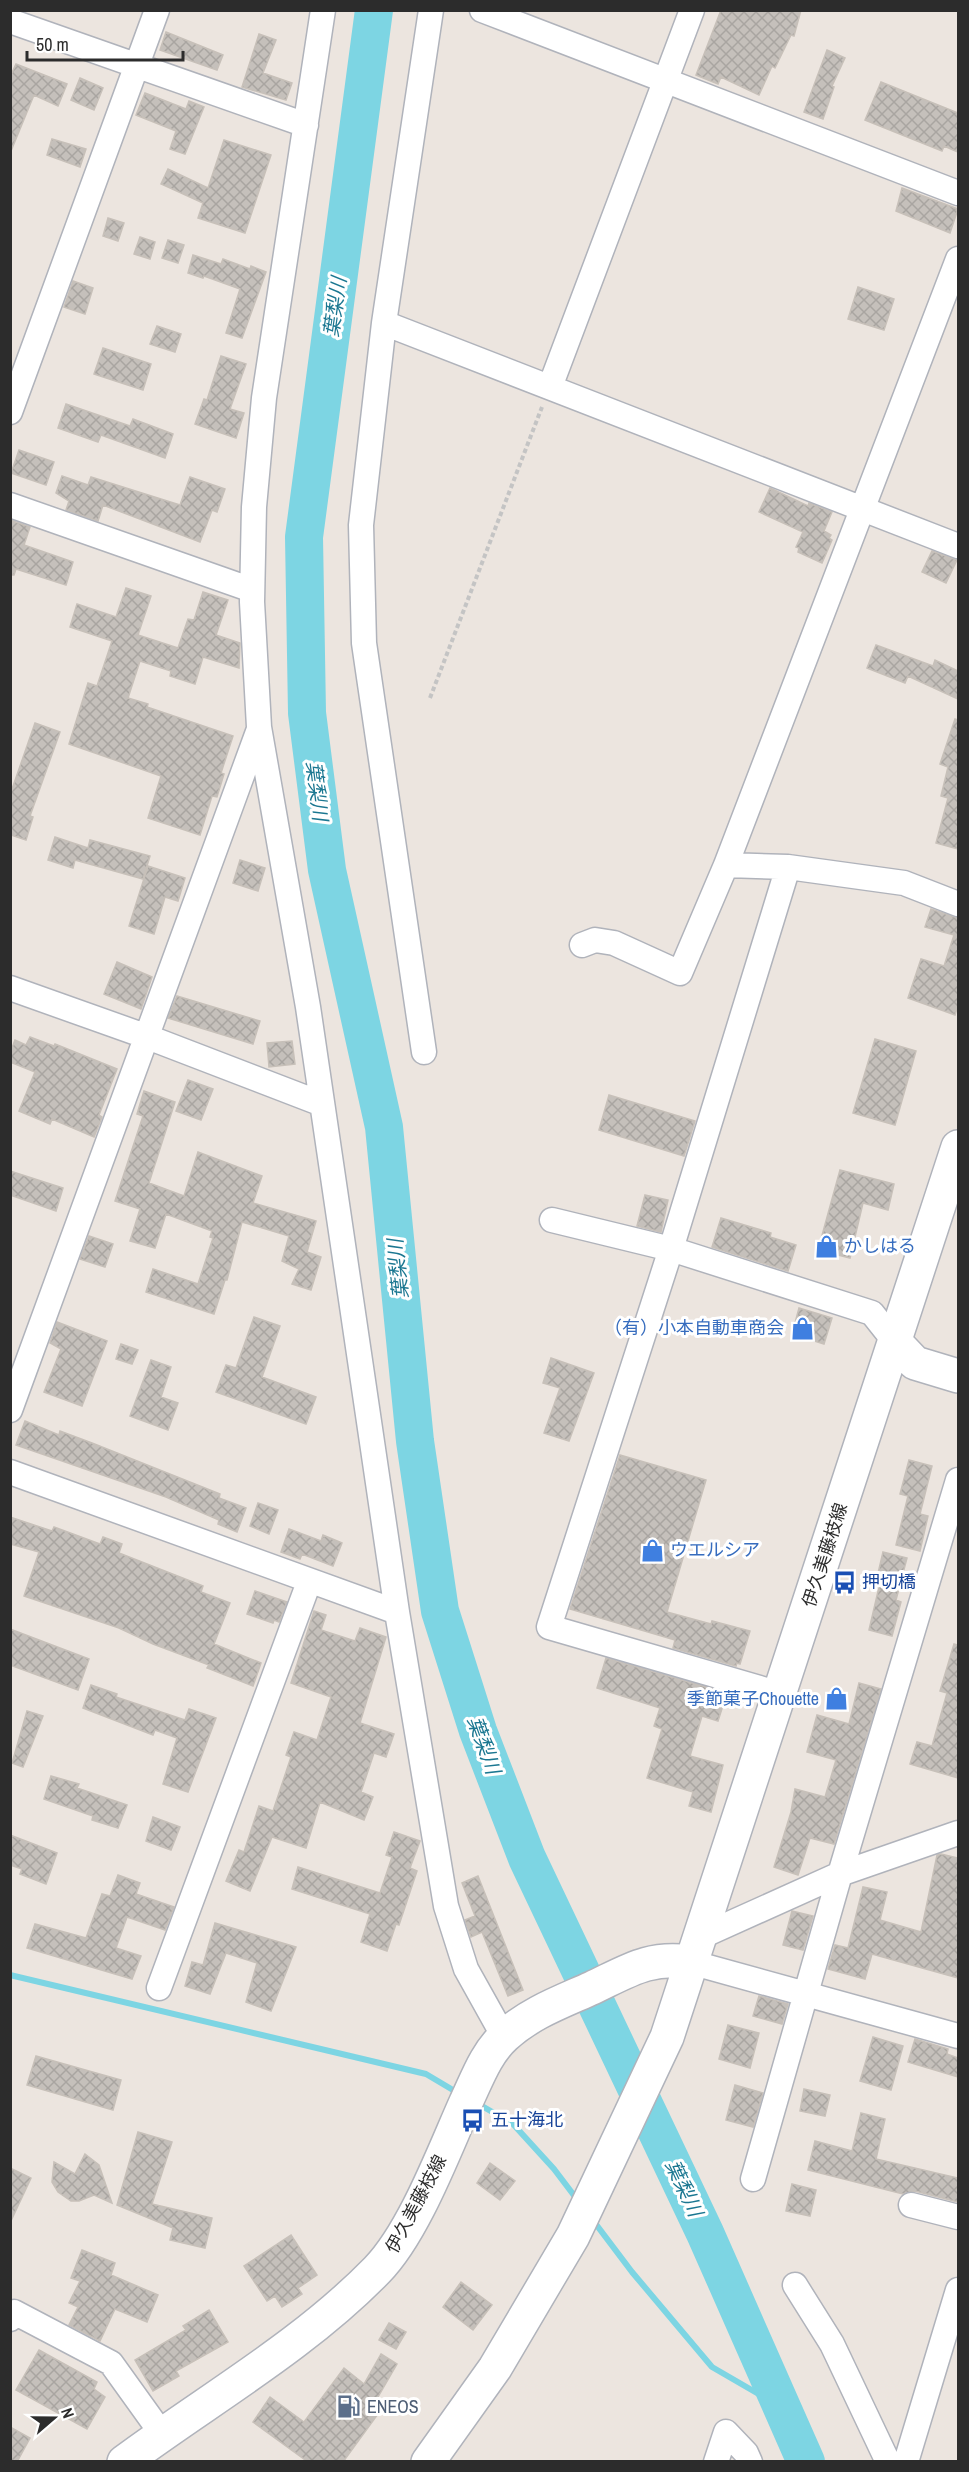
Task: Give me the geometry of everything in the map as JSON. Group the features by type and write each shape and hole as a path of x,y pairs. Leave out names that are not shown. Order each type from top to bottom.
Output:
{"main road":[{"name":"伊久美藤枝線","path":"428,2462 495,2368 573,2236 667,2037 958,1147"},
{"path":"895,1342 916,1339 958,1353"},
{"path":"895,1342 915,1363 958,1376"},
{"name":"伊久美藤枝線","path":"130,2460 162,2434 266,2365 349,2297 379,2268 394,2250 432,2180 478,2076 493,2049 504,2037 534,2014 643,1964 695,1950"}],"street":[{"path":"10,412 157,10"},
{"path":"323,10 264,398 254,507 252,590 259,727 322,1104 397,1612 446,1906 466,1970 504,2037"},
{"path":"424,1052 364,643 361,525 384,324 431,10"},
{"path":"482,10 958,194"},
{"path":"550,387 692,10"},
{"path":"10,21 306,124"},
{"path":"582,945 595,939 614,943 680,973 726,865 958,259"},
{"path":"384,324 958,546"},
{"path":"10,505 252,590"},
{"path":"10,1410 259,727"},
{"path":"726,865 788,867 904,883 958,904"},
{"path":"780,1694 549,1627 671,1249 788,867"},
{"path":"10,988 145,1036 322,1104"},
{"path":"552,1220 671,1249 872,1313 895,1342"},
{"path":"10,1473 397,1612"},
{"path":"753,2179 805,1992 958,1480"},
{"path":"159,1988 309,1582"},
{"path":"695,1950 840,1874 958,1833"},
{"path":"695,1950 805,1992 958,2036"},
{"path":"911,2205 958,2217"},
{"path":"795,2285 832,2344 888,2462"},
{"path":"906,2462 958,2290"},
{"path":"10,2319 14,2312 111,2363 162,2434"},
{"path":"716,2462 726,2432 746,2453 750,2462"}],"path":[{"path":"430,698 550,387"}],"building":[{"path":"721,10 801,10 794,36 791,35 775,68 772,66 759,95 721,77 718,84 696,75"},
{"path":"166,32 223,55 217,70 160,50"},
{"path":"259,34 276,40 263,73 292,83 286,100 242,87"},
{"path":"827,50 845,58 832,86 834,87 823,119 804,112"},
{"path":"16,64 67,84 58,106 34,95 11,151 10,77"},
{"path":"80,78 103,88 94,110 71,100"},
{"path":"881,82 958,113 958,152 944,146 942,151 865,120"},
{"path":"145,93 186,109 189,101 204,107 185,154 170,149 176,131 136,115"},
{"path":"52,139 86,149 80,167 47,155"},
{"path":"224,140 271,155 245,233 198,218 203,203 161,184 168,169 208,188"},
{"path":"902,188 958,209 950,233 896,211"},
{"path":"108,218 124,223 118,241 103,236"},
{"path":"140,237 155,242 150,259 134,254"},
{"path":"168,240 184,245 178,263 162,258"},
{"path":"193,255 221,264 223,259 266,272 242,338 226,333 240,289 204,276 203,278 188,273"},
{"path":"73,281 93,288 85,314 64,307"},
{"path":"858,287 894,299 884,330 848,319"},
{"path":"157,326 181,334 175,352 150,344"},
{"path":"103,348 151,364 143,390 94,374"},
{"path":"221,356 246,364 230,409 244,413 236,438 195,424 204,399 207,400"},
{"path":"66,404 130,426 133,419 173,434 165,458 101,435 98,442 58,428"},
{"path":"19,450 54,462 46,485 11,473"},
{"path":"62,476 88,485 91,477 180,505 190,477 225,489 217,512 212,510 200,542 103,505 98,521 66,510 69,501 56,493"},
{"path":"770,488 808,506 809,503 832,512 824,531 831,535 829,538 832,540 822,563 798,552 799,548 796,547 803,532 759,512"},
{"path":"10,520 30,527 24,545 73,562 66,585 16,569 14,575 10,575"},
{"path":"932,551 957,560 946,583 922,572"},
{"path":"126,588 151,596 138,635 178,648 188,619 194,620 203,592 228,600 216,635 240,643 239,668 203,657 195,684 170,676 171,671 140,661 128,698 148,704 147,707 233,736 221,773 224,774 217,797 212,796 200,835 148,818 161,776 69,744 88,683 97,686 112,641 70,627 77,604 116,617"},
{"path":"876,645 933,666 935,660 958,671 958,699 908,676 905,683 867,668"},
{"path":"955,719 958,720 958,849 936,843 948,798 941,796 948,767 940,764"},
{"path":"35,723 60,732 30,816 33,817 26,840 11,835 11,792"},
{"path":"55,837 88,848 90,840 150,856 143,879 75,860 73,868 48,860"},
{"path":"240,860 265,868 258,891 233,883"},
{"path":"148,866 185,878 178,901 165,897 154,934 129,926"},
{"path":"931,909 958,918 958,1005 955,1015 908,998 921,959 944,966 954,935 925,927"},
{"path":"117,962 152,977 141,1009 104,994"},
{"path":"177,996 260,1021 253,1044 168,1018"},
{"path":"30,1037 54,1046 55,1044 117,1069 99,1115 102,1117 94,1137 52,1119 50,1124 19,1111 35,1072 10,1062 10,1053 15,1040 26,1045"},
{"path":"875,1039 916,1051 895,1125 853,1113"},
{"path":"292,1041 295,1064 269,1067 267,1043"},
{"path":"188,1080 213,1089 201,1120 176,1111"},
{"path":"144,1091 175,1102 149,1183 184,1196 198,1152 262,1176 253,1203 316,1221 307,1252 321,1257 311,1290 292,1284 299,1269 282,1261 289,1236 242,1222 227,1280 225,1280 214,1314 146,1292 153,1269 198,1284 213,1238 210,1237 212,1231 166,1214 155,1248 130,1241 140,1209 115,1201 143,1116 137,1114"},
{"path":"609,1095 695,1121 684,1156 599,1130"},
{"path":"840,1170 894,1184 888,1210 863,1203 850,1258 818,1250"},
{"path":"10,1171 63,1188 56,1211 10,1195"},
{"path":"645,1195 668,1200 661,1232 637,1226"},
{"path":"721,1218 771,1233 770,1237 796,1245 788,1271 712,1247"},
{"path":"89,1236 113,1244 105,1267 80,1259"},
{"path":"799,1308 832,1318 824,1344 792,1334"},
{"path":"254,1317 280,1326 262,1377 316,1397 306,1424 216,1392 226,1365 236,1368"},
{"path":"57,1322 107,1341 82,1406 44,1392 61,1349 50,1343"},
{"path":"121,1344 138,1350 132,1364 116,1359"},
{"path":"551,1358 594,1373 569,1441 544,1433 560,1388 543,1383"},
{"path":"151,1360 171,1367 161,1397 178,1403 168,1430 130,1416"},
{"path":"25,1421 59,1435 60,1431 220,1494 219,1498 246,1508 237,1532 218,1524 219,1520 166,1497 16,1445"},
{"path":"620,1455 706,1480 667,1612 711,1624 712,1621 750,1631 740,1664 737,1663 736,1666 673,1648 675,1640 570,1609"},
{"path":"909,1460 932,1466 920,1514 928,1516 920,1551 896,1545 908,1496 900,1494"},
{"path":"258,1503 278,1510 269,1534 250,1526"},
{"path":"10,1517 52,1531 54,1527 100,1544 103,1537 122,1544 119,1553 203,1586 201,1592 230,1603 214,1644 261,1663 253,1686 119,1628 24,1596 39,1552 10,1544"},
{"path":"289,1529 321,1541 323,1535 342,1543 333,1566 302,1554 300,1559 281,1552"},
{"path":"883,1552 907,1558 896,1600 901,1602 892,1636 869,1630 879,1587 875,1586"},
{"path":"255,1591 287,1602 279,1622 274,1620 273,1623 247,1614"},
{"path":"314,1611 326,1615 321,1630 355,1641 360,1628 386,1637 360,1723 394,1734 386,1757 374,1753 361,1792 373,1797 364,1820 320,1802 306,1848 272,1837 250,1891 226,1881 239,1850 244,1852 259,1806 273,1811 291,1757 286,1755 294,1732 317,1740 331,1697 291,1683"},
{"path":"10,1629 89,1659 78,1690 10,1665"},
{"path":"954,1644 958,1645 958,1778 910,1764 917,1742 932,1746 947,1693 940,1691"},
{"path":"606,1658 727,1693 718,1721 702,1716 690,1756 723,1765 711,1812 689,1806 693,1792 647,1778 662,1729 654,1726 660,1708 597,1688"},
{"path":"859,1683 881,1689 834,1844 810,1838 798,1875 774,1867 791,1812 795,1789 825,1797 836,1760 807,1752 817,1715 849,1724"},
{"path":"91,1685 117,1694 116,1697 185,1720 189,1709 216,1718 188,1792 163,1784 177,1738 155,1730 153,1735 83,1708"},
{"path":"27,1711 43,1716 23,1767 12,1763"},
{"path":"51,1776 79,1784 77,1788 127,1805 118,1828 92,1820 93,1816 44,1799"},
{"path":"153,1817 180,1827 171,1850 146,1841"},
{"path":"394,1832 420,1841 410,1868 417,1871 399,1925 396,1924 387,1951 361,1942 370,1914 292,1889 298,1867 380,1893 392,1857 386,1855"},
{"path":"10,1835 57,1853 46,1884 20,1874 22,1869 10,1865"},
{"path":"937,1855 958,1858 958,1978 872,1954 865,1979 828,1969 835,1945 848,1948 863,1887 887,1892 880,1920 921,1932"},
{"path":"118,1875 140,1883 136,1894 174,1907 165,1930 127,1917 116,1948 141,1956 132,1979 27,1948 35,1924 86,1938 102,1894 110,1896"},
{"path":"478,1876 523,1990 508,1996 482,1932 471,1937 465,1920 475,1916 462,1883"},
{"path":"792,1911 813,1916 803,1950 783,1945"},
{"path":"215,1923 296,1947 271,2011 246,2002 257,1963 226,1953 210,1994 185,1986 192,1962 203,1965"},
{"path":"759,1996 788,2004 782,2024 753,2016"},
{"path":"728,2025 759,2033 750,2068 719,2059"},
{"path":"873,2037 903,2046 891,2090 860,2081"},
{"path":"915,2039 948,2049 947,2054 958,2058 958,2077 908,2062"},
{"path":"36,2056 121,2080 113,2110 27,2085"},
{"path":"735,2085 763,2093 753,2127 726,2120"},
{"path":"804,2089 830,2095 825,2116 800,2111"},
{"path":"861,2113 885,2119 876,2159 958,2178 958,2202 915,2191 903,2194 808,2170 815,2141 852,2151"},
{"path":"138,2132 172,2142 152,2204 212,2218 205,2248 170,2240 173,2228 117,2205"},
{"path":"85,2154 99,2165 112,2203 94,2195 79,2201 71,2201 58,2192 52,2182 54,2162 75,2174"},
{"path":"490,2163 515,2181 500,2200 477,2183"},
{"path":"10,2168 31,2178 10,2223"},
{"path":"792,2184 816,2190 810,2216 786,2211"},
{"path":"291,2235 317,2275 298,2288 302,2294 282,2307 275,2296 267,2301 244,2266"},
{"path":"82,2250 115,2263 111,2275 158,2295 147,2322 115,2309 100,2341 69,2325 78,2307 69,2303 80,2281 71,2278"},
{"path":"461,2282 492,2305 473,2330 443,2307"},
{"path":"209,2310 228,2342 176,2371 179,2376 153,2391 135,2360 186,2330 183,2326"},
{"path":"389,2323 406,2332 396,2349 379,2340"},
{"path":"39,2350 97,2382 94,2389 105,2397 87,2429 16,2390"},
{"path":"381,2354 397,2364 378,2397 386,2403 343,2462 308,2462 253,2422 270,2397 304,2422 344,2368 364,2384"},
{"path":"10,2427 30,2438 17,2462 10,2462"}],"waterway":[{"name":"葉梨川","path":"374,10 304,537 307,713 327,870 384,1127 415,1441 440,1611 478,1731 527,1858 705,2233 806,2462"},
{"path":"10,1975 426,2074 458,2093"},
{"path":"475,2102 513,2124 554,2169 579,2202"},
{"path":"592,2219 632,2272 712,2367 781,2407"}],"place":[{"name":"かしはる","path":"826,1246"},
{"name":"（有）小本自動車商会","path":"802,1328"},
{"name":"ウエルシア","path":"652,1550"},
{"name":"押切橋","path":"844,1582"},
{"name":"季節菓子Chouette","path":"837,1699"},
{"name":"五十海北","path":"473,2120"},
{"name":"ENEOS","path":"349,2407"}]}
